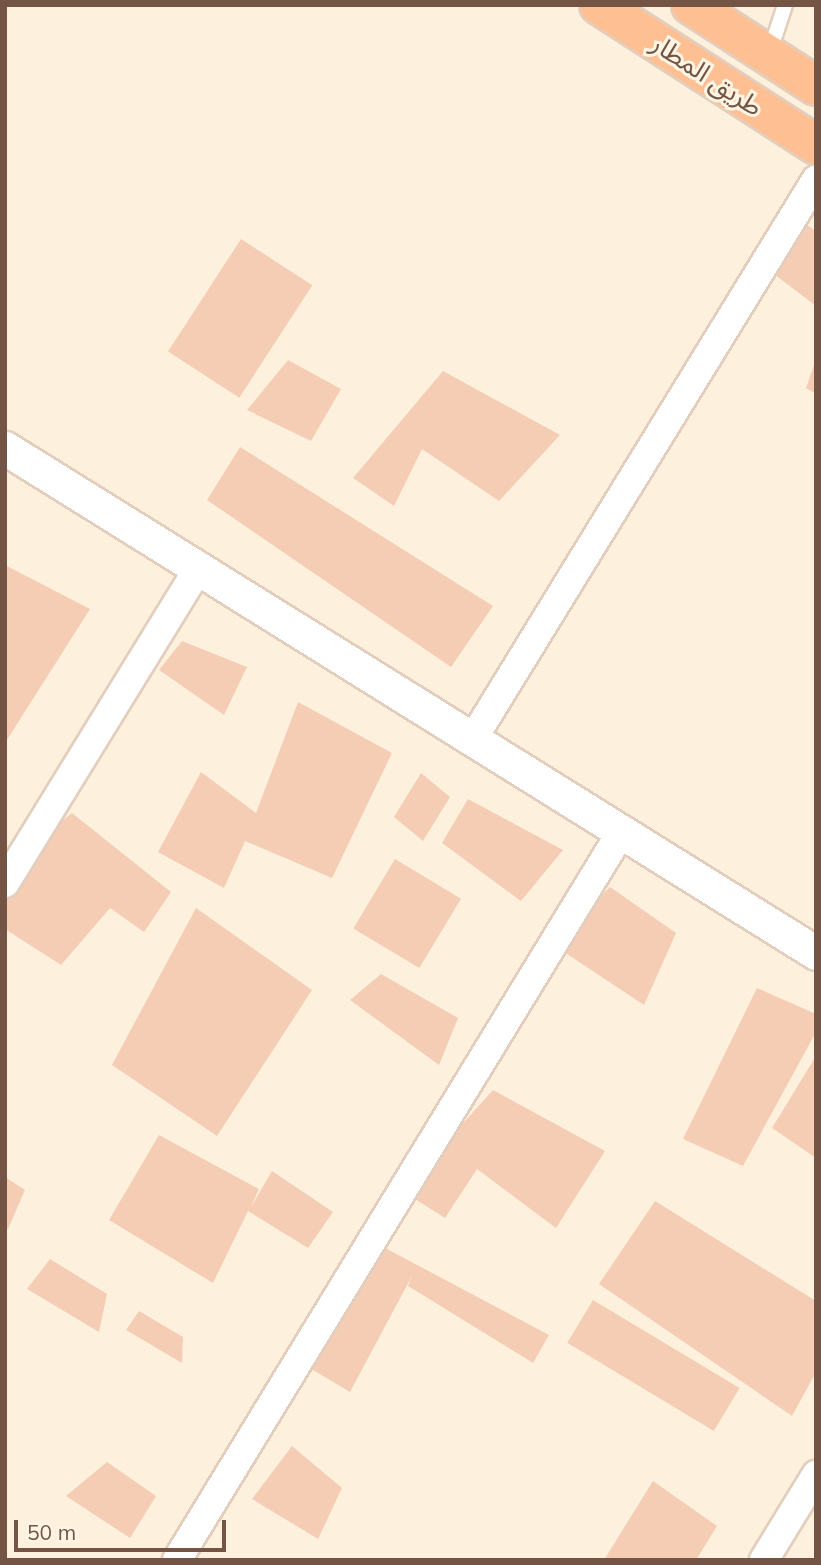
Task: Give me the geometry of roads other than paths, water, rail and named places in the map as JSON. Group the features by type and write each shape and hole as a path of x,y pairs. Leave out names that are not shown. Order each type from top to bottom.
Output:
{"highway":[{"name":"طريق المطار","path":"599,5 816,145"},
{"name":"طريق المطار","path":"691,5 816,86"}],"street":[{"path":"474,737 816,180"},
{"path":"5,448 474,737 816,953"},
{"path":"5,883 198,568"},
{"path":"177,1560 622,831"},
{"path":"764,1560 816,1475"}],"lane":[{"path":"769,55 785,5"}]}
